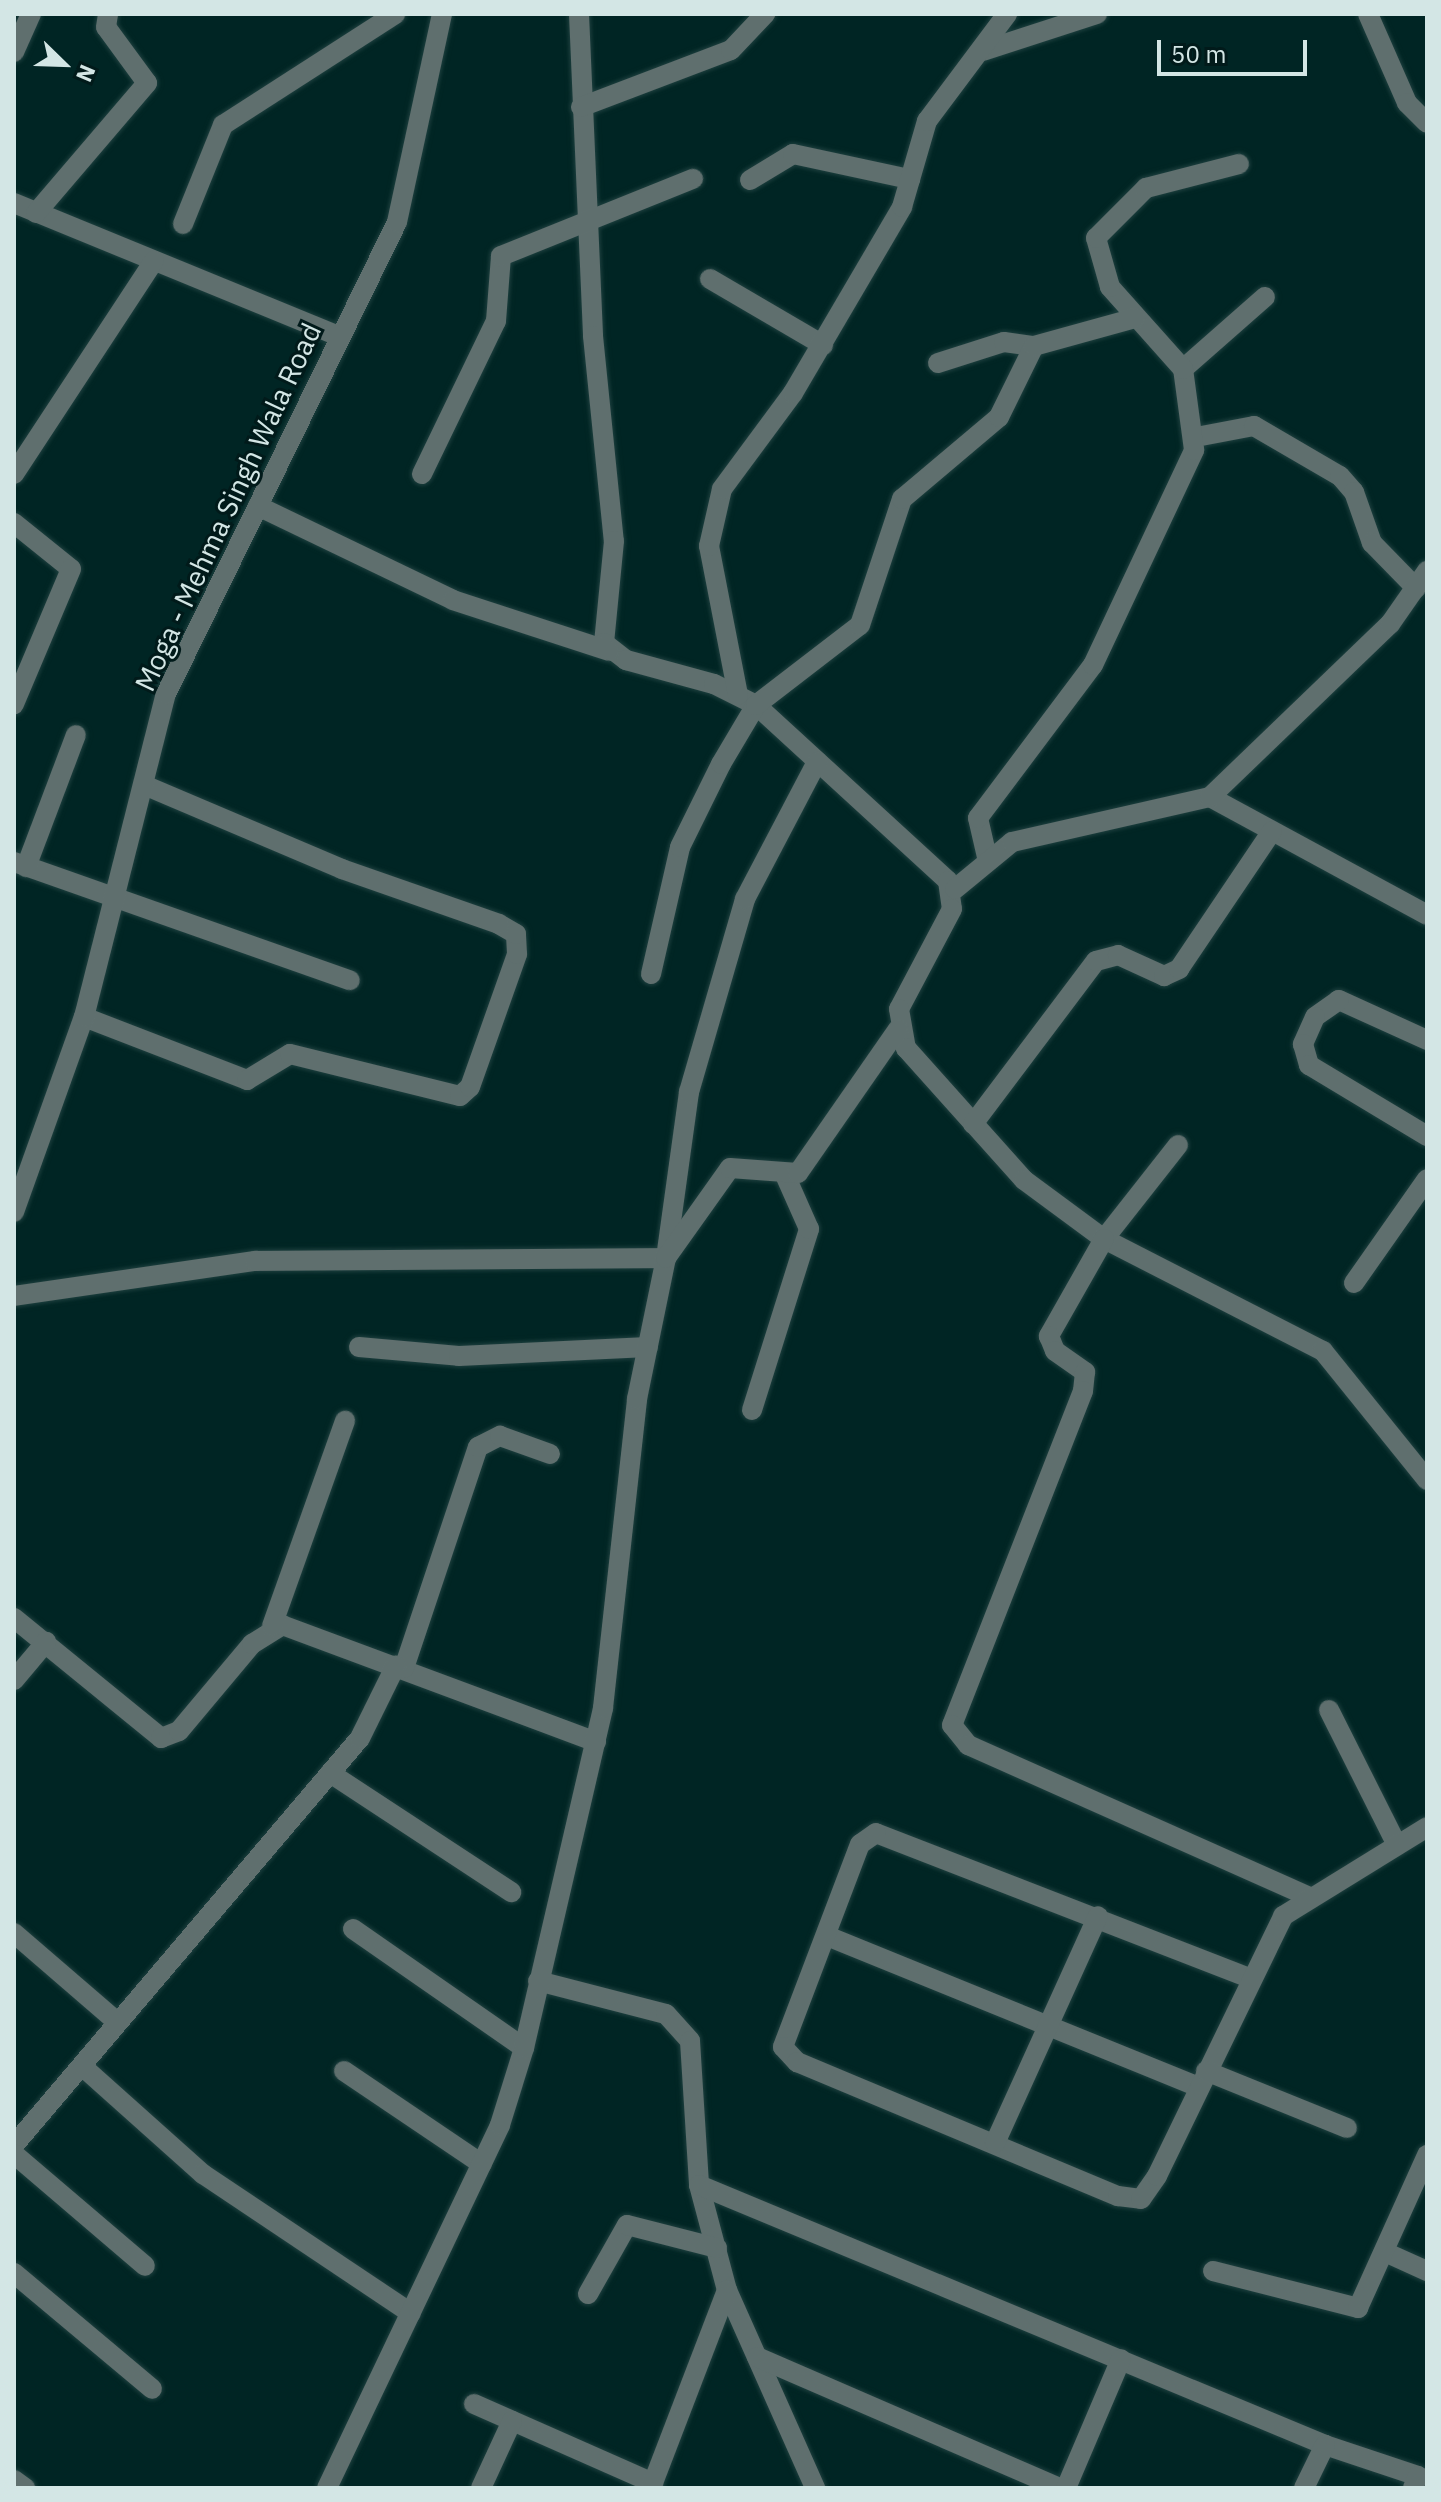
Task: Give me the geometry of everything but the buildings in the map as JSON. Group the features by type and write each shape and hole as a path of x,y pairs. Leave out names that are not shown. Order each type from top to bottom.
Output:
{"street":[{"path":"14,52 31,14"},
{"path":"36,213 147,83 106,27 108,14"},
{"path":"183,224 223,125 371,20 395,14"},
{"name":"Moga - Mehma Singh Wala Road","path":"14,1212 84,1017 166,694 397,222 414,168 442,14"},
{"path":"579,14 587,224 611,482 609,651"},
{"path":"581,107 731,50 765,14"},
{"path":"747,700 713,586 713,513 734,469 823,345 902,207 927,121 982,52 1007,14"},
{"path":"982,52 1097,14"},
{"path":"1368,14 1407,103 1427,123"},
{"path":"750,180 793,154 910,179"},
{"path":"987,857 978,818 1093,665 1196,437 1183,369 1135,318 1094,251 1108,219 1146,188 1239,164"},
{"path":"422,474 496,321 501,256 693,179"},
{"path":"14,203 340,337"},
{"path":"14,474 154,261"},
{"path":"710,279 823,345"},
{"path":"1183,369 1265,297"},
{"path":"938,363 1004,342 1034,346 1135,318"},
{"path":"651,974 680,847 747,700 860,625 902,499 992,425 1034,346"},
{"path":"666,1258 730,1168 786,1177 798,1173 898,1029 899,1009 952,909 955,889 987,857 1026,837 1210,797 1347,668 1421,579 1372,543 1354,492 1340,476 1254,426 1196,437"},
{"path":"258,506 453,600 747,700 955,889"},
{"path":"14,523 71,569 14,704"},
{"path":"76,735 20,864 115,902 350,980"},
{"path":"327,2488 482,2164 524,2048 596,1742 648,1347 666,1258 689,1092 745,899 817,762"},
{"path":"84,1017 247,1080 290,1054 460,1096 470,1087 517,954 516,934 499,924 342,869 144,785"},
{"path":"1210,797 1427,915"},
{"path":"973,1124 1096,961 1118,955 1164,976 1179,969 1272,831"},
{"path":"1427,1040 1339,1000 1315,1017 1303,1044 1309,1065 1427,1136"},
{"path":"898,1029 973,1124 1024,1180 1104,1239 1323,1351 1427,1480"},
{"path":"1178,1145 1104,1239 1049,1336 1055,1351 1085,1372 1083,1391 963,1688 954,1733 1307,1896"},
{"path":"752,1410 809,1229 786,1177"},
{"path":"1354,1283 1427,1179"},
{"path":"14,1296 255,1261 666,1258"},
{"path":"359,1347 459,1356 648,1347"},
{"path":"14,1618 149,1730 170,1739 272,1626 345,1421"},
{"path":"14,2145 330,1773 372,1718 400,1666 478,1447 500,1436 550,1454"},
{"path":"272,1626 400,1666 596,1742"},
{"path":"14,1680 46,1642"},
{"path":"1329,1710 1397,1845"},
{"path":"330,1773 511,1892"},
{"path":"1252,1979 1098,1916 876,1833 860,1844 827,1936 784,2036 788,2057 995,2143 1141,2199 1202,2079 1252,1979 1283,1916 1307,1896 1427,1827"},
{"path":"995,2143 1098,1916"},
{"path":"353,1929 524,2048"},
{"path":"14,1933 117,2022"},
{"path":"827,1936 1048,2025 1347,2128"},
{"path":"538,1981 680,2024 694,2057 699,2185 727,2290 815,2488"},
{"path":"82,2066 203,2174 411,2313"},
{"path":"344,2071 482,2164"},
{"path":"14,2154 145,2266"},
{"path":"1213,2271 1350,2309 1365,2304 1427,2155"},
{"path":"699,2185 1325,2445 1419,2481"},
{"path":"588,2294 627,2225 717,2248"},
{"path":"1387,2253 1427,2271"},
{"path":"14,2273 152,2389"},
{"path":"474,2404 652,2486 727,2290"},
{"path":"757,2357 1059,2488"},
{"path":"1066,2488 1121,2359"},
{"path":"481,2488 512,2421"},
{"path":"1304,2488 1325,2445"},
{"path":"14,2480 25,2488"}]}
